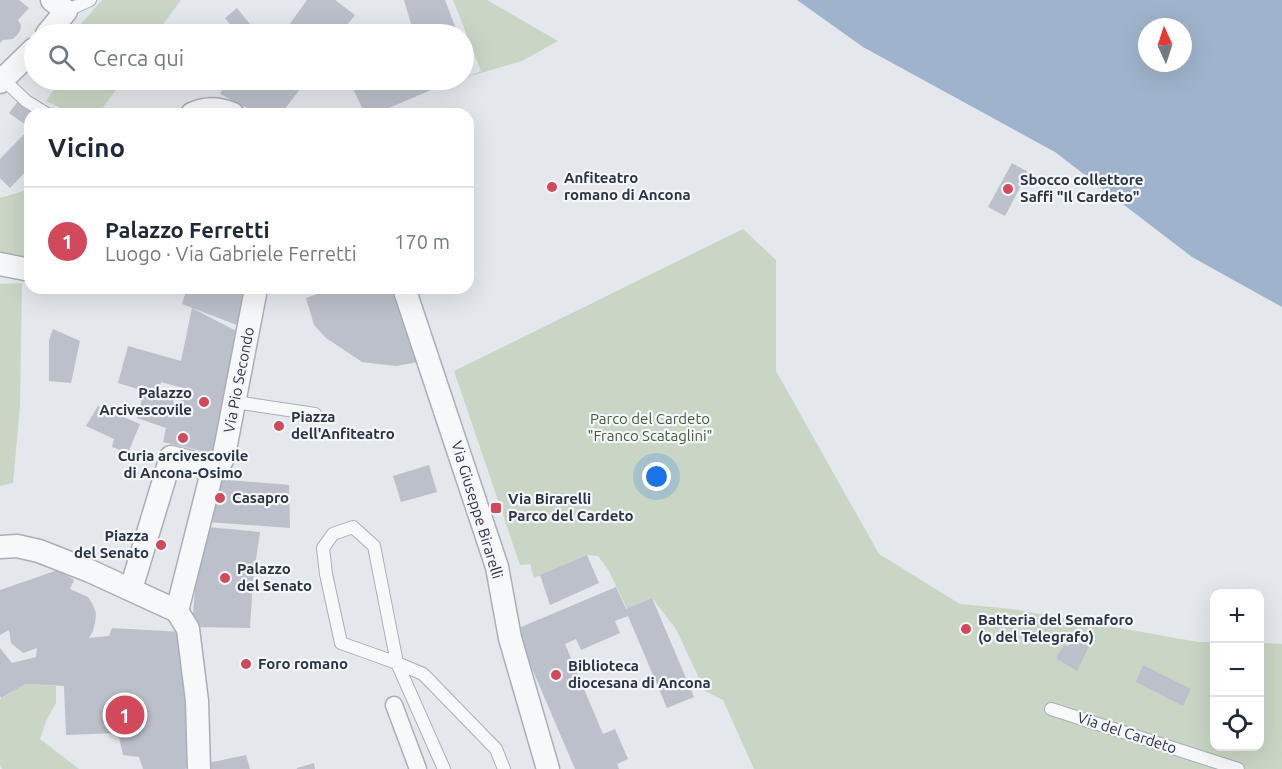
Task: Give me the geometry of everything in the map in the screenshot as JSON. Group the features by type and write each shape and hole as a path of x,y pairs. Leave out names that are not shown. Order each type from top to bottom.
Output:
{"street":[{"path":"51,24 59,6"},
{"path":"2,81 24,59"},
{"path":"0,264 24,269"},
{"name":"Via Pio Secondo","path":"213,468 221,462 224,455 255,294"},
{"name":"Via Giuseppe Birarelli","path":"406,294 497,567 510,638 548,769"},
{"path":"131,589 171,458 213,468 182,620 197,701 200,769"},
{"path":"0,547 17,546 39,551 90,571 131,589 182,620"},
{"path":"394,705 418,769"}],"lane":[{"path":"59,6 90,0"},
{"path":"2,81 37,108"},
{"path":"235,402 315,414"},
{"path":"444,769 397,663 374,546 353,527 333,534 323,548 326,574 341,643 397,663 423,674 496,749 504,769"},
{"name":"Via del Cardeto","path":"1051,709 1238,769"}],"green space":[{"path":"102,0 181,0 163,24 81,24"},
{"path":"453,0 487,0 558,41 522,61 474,75 481,71 474,53 474,24 462,24"},
{"path":"54,90 116,90 102,108 61,108 46,101"},
{"path":"24,191 23,262 0,251 0,198"},
{"name":"Parco del Cardeto \"Franco Scataglini\"","path":"743,229 776,260 776,371 879,554 960,604 1012,609 1198,642 1210,642 1210,751 1264,751 1264,643 1282,644 1282,769 754,769 723,700 705,691 676,629 652,598 627,609 609,571 598,556 587,555 534,578 530,564 520,565 454,371"},
{"path":"22,283 20,406 13,483 0,486 0,284"},
{"path":"26,684 56,686 56,703 40,739 79,769 2,769 0,765 0,699"}],"water":[{"path":"797,0 1282,0 1282,307 1192,257 1055,152 863,47"}],"building":[{"path":"0,0 19,0 29,8 18,20 21,25 17,35 13,39 3,40 0,43"},
{"path":"307,0 335,0 355,15 348,24 290,24"},
{"path":"404,0 445,0 454,24 411,24"},
{"path":"237,8 250,24 230,24 225,18"},
{"path":"223,90 299,90 286,108 247,108 220,94"},
{"path":"354,90 431,90 389,108 362,108"},
{"path":"19,100 29,108 24,108 24,124 9,113"},
{"path":"24,134 24,173 10,188 0,178 0,159"},
{"name":"Sbocco collettore Saffi \"Il Cardeto\"","path":"1012,163 1028,172 1005,216 988,207"},
{"path":"185,294 249,294 242,327 182,304"},
{"path":"318,294 395,294 418,362 396,366 362,362 326,338 314,325 306,298"},
{"name":"Palazzo Arcivescovile","path":"192,308 242,334 219,455 163,442 166,428 137,418 144,391 118,383 128,346 181,361","holes":["161,382 183,388 179,405 173,403 175,396 159,391"]},
{"path":"53,329 80,341 71,383 49,381 49,340"},
{"path":"98,406 140,424 128,453 112,447 114,439 86,426"},
{"path":"429,465 437,492 401,502 393,476"},
{"path":"218,479 289,485 290,528 208,522"},
{"name":"Palazzo del Senato","path":"207,527 260,532 253,580 250,628 192,627 196,575"},
{"path":"587,555 599,583 550,605 540,575"},
{"path":"58,570 74,580 70,589 88,597 93,605 96,613 95,623 89,638 109,636 112,628 183,632 187,767 185,769 143,769 139,757 123,755 118,733 66,735 64,686 26,684 1,698 0,648 12,663 36,657 37,648 23,653 11,643 9,630 0,635 0,590"},
{"name":"Biblioteca diocesana di Ancona","path":"616,587 626,609 652,598 694,697 667,708 628,616 615,621 620,633 581,650 576,639 565,644 603,734 615,729 628,759 617,764 619,769 575,769 514,630"},
{"path":"1076,631 1092,640 1077,671 1056,658 1064,645 1068,647"},
{"path":"1143,665 1191,689 1183,706 1136,682"},
{"path":"246,755 250,769 209,769 208,763"},
{"path":"314,763 315,769 297,769 297,768"}],"place":[{"name":"Anfiteatro romano di Ancona","path":"552,187"},
{"name":"Sbocco collettore Saffi \"Il Cardeto\"","path":"1008,189"},
{"name":"Palazzo Arcivescovile","path":"204,402"},
{"name":"Piazza dell'Anfiteatro","path":"279,426"},
{"name":"Curia arcivescovile di Ancona-Osimo","path":"183,438"},
{"name":"Casapro","path":"220,498"},
{"name":"Via Birarelli Parco del Cardeto","path":"496,508"},
{"name":"Piazza del Senato","path":"161,545"},
{"name":"Palazzo del Senato","path":"225,578"},
{"name":"Batteria del Semaforo (o del Telegrafo)","path":"966,629"},
{"name":"Foro romano","path":"246,664"},
{"name":"Biblioteca diocesana di Ancona","path":"556,675"},
{"name":"Palazzo Ferretti","path":"125,715"}]}
